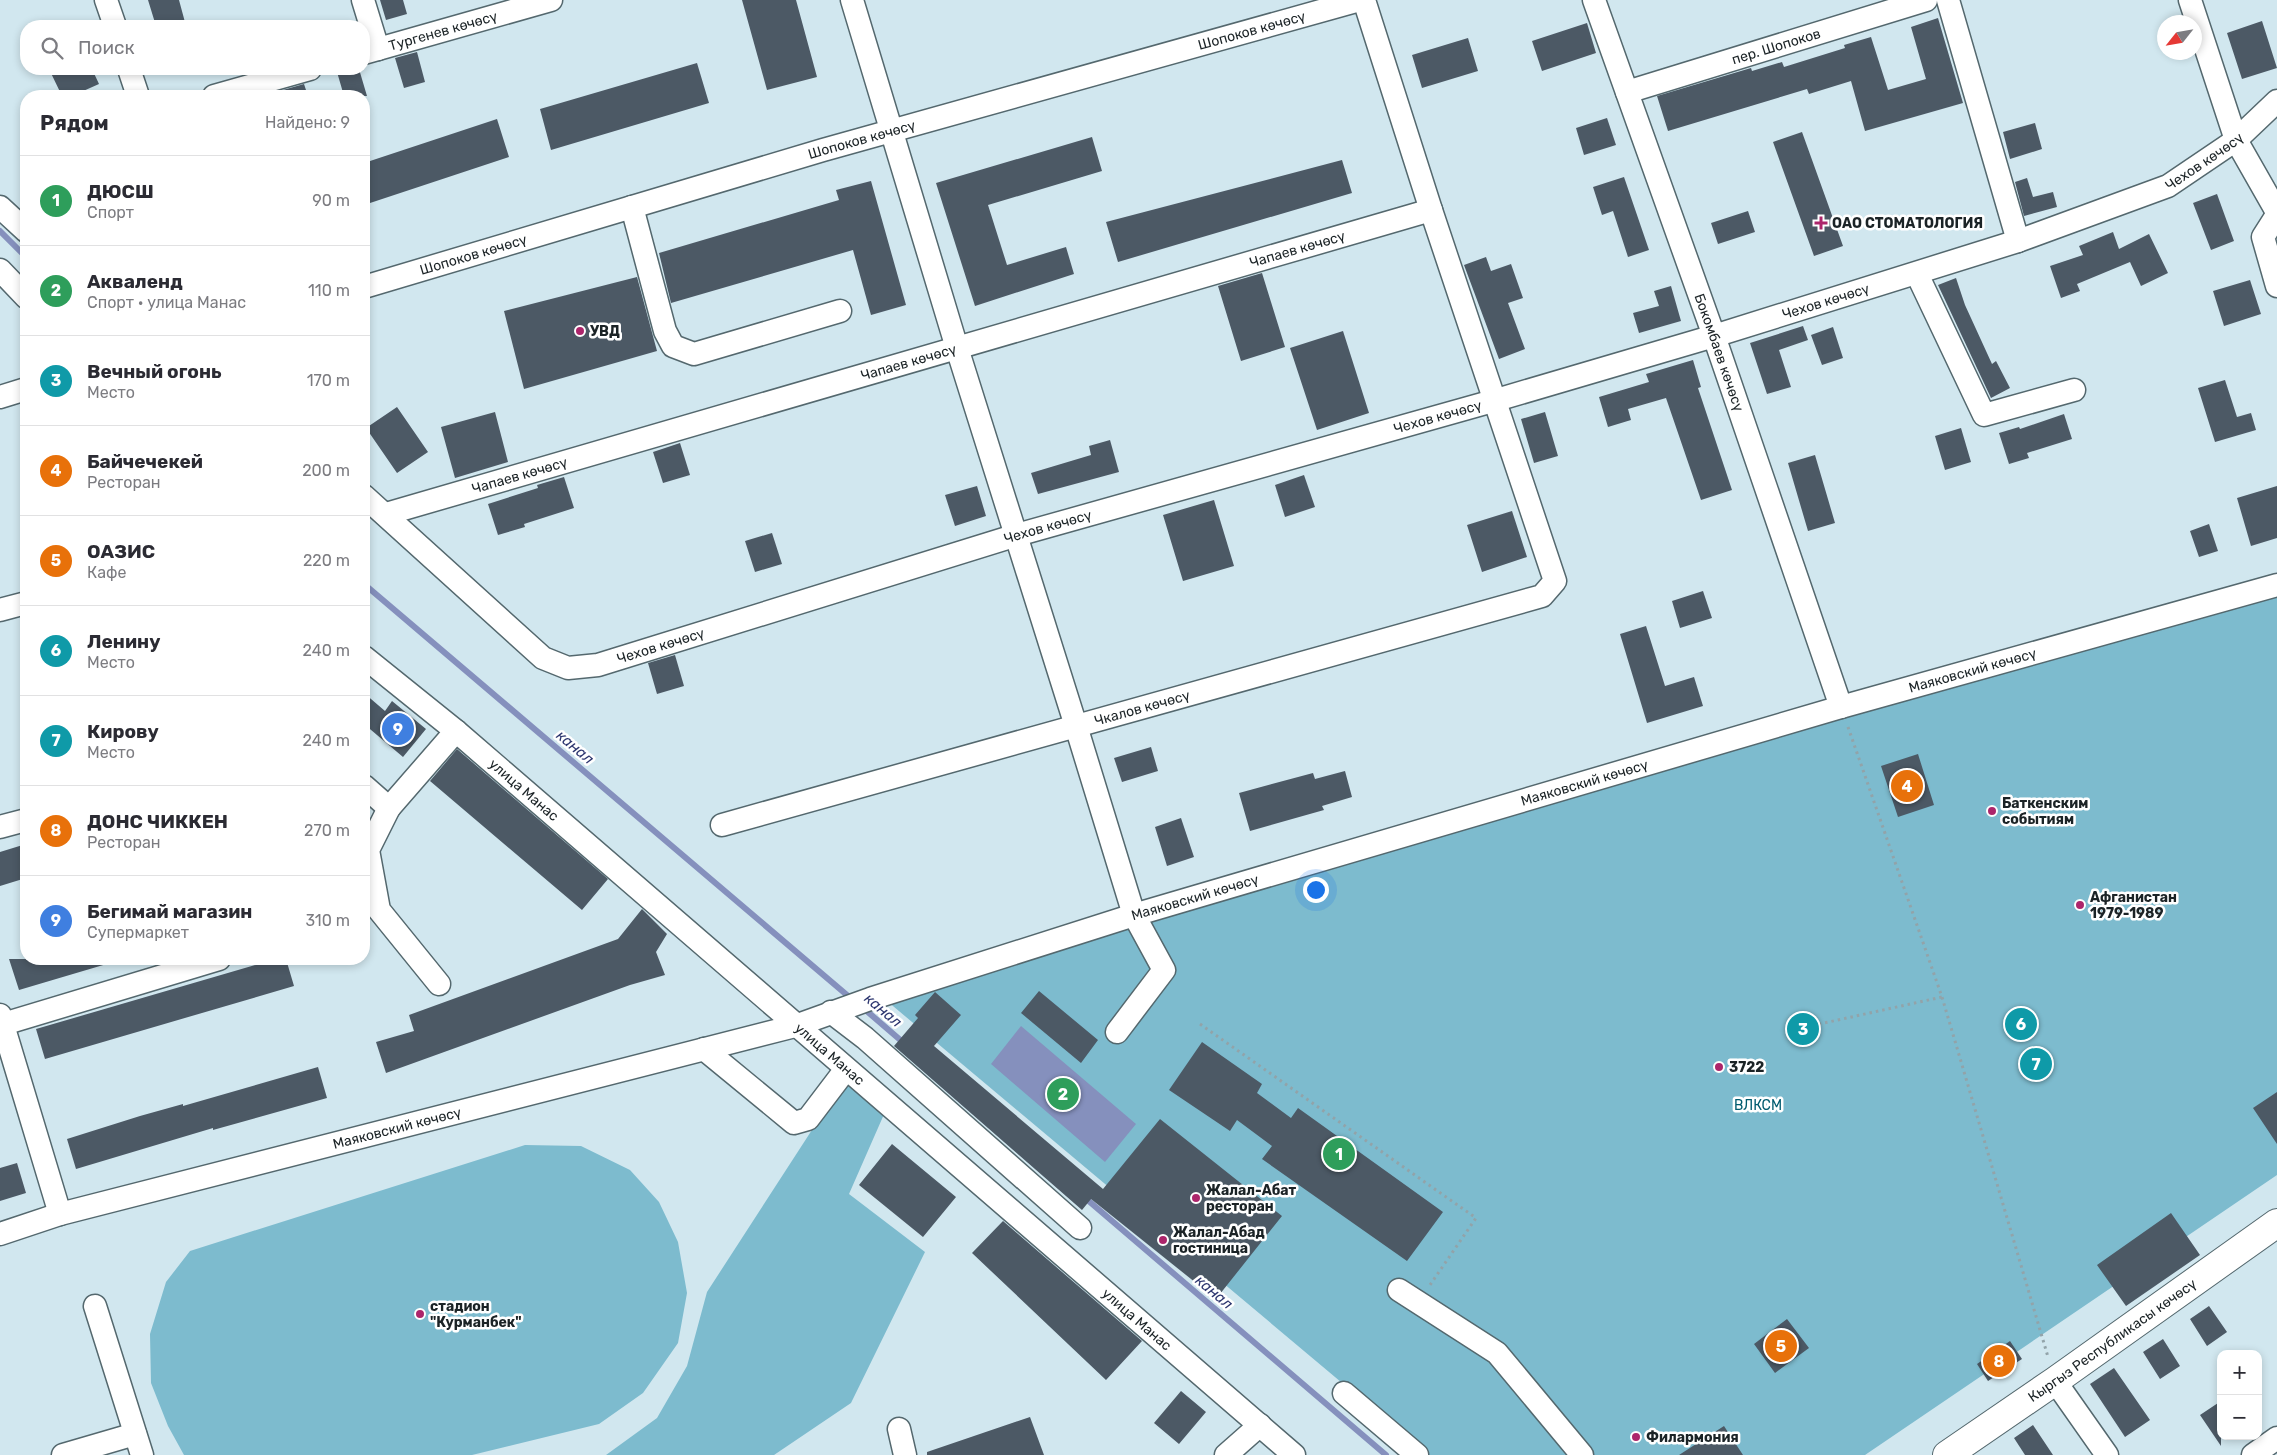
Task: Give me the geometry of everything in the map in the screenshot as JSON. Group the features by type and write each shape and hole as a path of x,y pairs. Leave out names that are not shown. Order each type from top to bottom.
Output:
{"main road":[{"name":"Кыргыз Республикасы көчөсү","path":"1947,1455 2055,1381 2277,1223"}],"street":[{"path":"106,0 113,20"},
{"path":"363,0 366,20"},
{"name":"Тургенев көчөсү","path":"371,52 551,0"},
{"path":"852,0 956,348 1017,535 1134,915 1164,970 1117,1032"},
{"name":"Шопоков көчөсү","path":"370,285 891,131 1360,0"},
{"path":"1364,0 1493,400"},
{"name":"Бокомбаев көчөсү","path":"1594,0 1714,336 1841,707"},
{"name":"пер. Шопоков","path":"1627,92 1926,0"},
{"path":"1948,0 2018,241"},
{"path":"2190,0 2236,140 2277,213 2263,237 2277,286"},
{"path":"131,75 136,90"},
{"path":"235,90 289,75"},
{"name":"Чехов көчөсү","path":"386,514 543,658 568,668 598,665 1017,535 1714,336 2018,241 2168,186 2236,140 2277,102"},
{"path":"0,207 20,225"},
{"path":"632,207 665,331 673,346 694,354 840,311"},
{"name":"Чапаев көчөсү","path":"386,514 1431,210"},
{"path":"0,270 20,291"},
{"path":"1917,274 1984,415 2074,390"},
{"path":"0,397 20,391"},
{"name":"Чкалов көчөсү","path":"722,825 1542,596 1555,581 1493,400"},
{"path":"370,501 386,514"},
{"name":"Маяковский көчөсү","path":"0,1234 60,1214 795,1026 870,999 1134,915 1841,707 2277,585"},
{"path":"0,610 20,605"},
{"name":"улица Манас","path":"370,662 456,732 1294,1455"},
{"path":"370,846 388,808 456,732"},
{"path":"370,792 388,808"},
{"path":"0,827 20,822"},
{"path":"370,892 371,913 439,984"},
{"path":"60,1214 1,1021 198,965"},
{"path":"834,1011 1080,1228"},
{"path":"704,1049 794,1123 808,1119 846,1069"},
{"path":"1399,1290 1497,1353 1582,1455"},
{"path":"95,1306 142,1455"},
{"path":"2055,1381 2107,1455"},
{"path":"1344,1393 1417,1455"},
{"path":"1226,1455 1260,1425"},
{"path":"899,1429 905,1455"},
{"path":"63,1455 136,1434"},
{"path":"2253,1455 2277,1438"}],"path":[{"path":"1841,707 1942,997 2055,1381"},
{"path":"1806,1027 1942,997"},
{"path":"1200,1024 1476,1218 1418,1302"}],"green space":[{"name":"ВЛКСМ","path":"2277,596 2277,1175 1865,1455 1428,1455 887,1001 1207,896"},
{"path":"845,1079 885,1112 849,1194 925,1252 851,1403 774,1455 606,1455 657,1418 687,1366 707,1292"},
{"name":"стадион \"Курманбек\"","path":"525,1145 581,1146 630,1170 659,1202 678,1242 687,1293 678,1343 643,1393 599,1424 472,1455 184,1455 168,1426 151,1383 150,1334 166,1282 190,1251"}],"shaded area":[{"path":"1021,1026 1136,1124 1105,1162 991,1064"}],"building":[{"path":"148,0 179,0 184,20 154,20"},
{"path":"380,0 403,0 407,14 386,20"},
{"path":"742,0 796,0 817,77 767,90"},
{"path":"1938,18 1963,103 1865,131 1851,81 1809,94 1807,89 1668,131 1657,96 1751,68 1752,71 1782,62 1784,67 1845,48 1844,45 1871,37 1888,90 1926,79 1911,27"},
{"path":"2262,21 2277,68 2242,79 2227,33"},
{"path":"1587,23 1596,53 1542,71 1532,41"},
{"path":"1468,38 1478,71 1422,88 1412,55"},
{"path":"417,52 425,82 404,88 395,58"},
{"path":"697,63 709,103 551,150 540,109"},
{"path":"52,75 95,75 99,84 86,90 59,90"},
{"path":"338,75 361,75 365,90 342,90"},
{"path":"304,84 306,90 283,90"},
{"path":"1607,118 1616,145 1584,155 1576,128"},
{"path":"497,119 509,157 370,203 370,161"},
{"path":"2035,123 2042,149 2010,159 2003,132"},
{"path":"1802,132 1843,246 1814,256 1773,142"},
{"path":"1092,137 1102,171 988,205 1007,265 1066,247 1074,274 975,306 936,183"},
{"path":"1342,160 1352,193 1118,262 1106,222"},
{"path":"1624,177 1649,250 1628,257 1613,211 1602,215 1593,187"},
{"path":"2027,178 2033,197 2053,192 2057,207 2024,216 2015,182"},
{"path":"871,181 906,305 871,315 853,250 671,303 659,253 839,200 836,190"},
{"path":"2217,194 2234,241 2211,250 2193,203"},
{"path":"1748,211 1755,232 1718,244 1711,223"},
{"path":"2113,232 2119,249 2149,234 2168,273 2141,286 2130,262 2077,284 2080,291 2061,298 2050,266 2083,255 2079,246"},
{"path":"1486,257 1491,271 1511,264 1523,298 1508,303 1525,349 1499,359 1464,265"},
{"path":"1262,273 1285,347 1241,361 1218,286"},
{"name":"УВД","path":"637,277 657,351 524,389 504,311"},
{"path":"1956,278 1965,305 1992,364 1996,361 2010,388 1991,398 1938,285"},
{"path":"2250,280 2261,314 2224,326 2213,291"},
{"path":"1671,286 1681,321 1639,333 1633,313 1659,306 1654,291"},
{"path":"1803,326 1808,340 1779,350 1791,387 1767,394 1750,343"},
{"path":"1833,327 1843,358 1822,365 1811,335"},
{"path":"1343,331 1369,413 1317,430 1290,348"},
{"path":"1693,360 1701,387 1698,388 1732,490 1701,500 1666,398 1628,409 1631,420 1608,427 1599,397 1649,382 1646,374"},
{"path":"2225,380 2237,417 2251,413 2256,430 2215,442 2198,388"},
{"path":"397,407 428,452 397,473 370,434 370,425"},
{"path":"495,412 508,462 455,478 441,427"},
{"path":"1545,412 1558,456 1534,463 1521,419"},
{"path":"2064,414 2072,439 2027,453 2029,458 2009,464 1999,433 2019,427 2020,429"},
{"path":"1961,428 1971,462 1945,470 1935,436"},
{"path":"1110,440 1119,472 1038,494 1031,473 1091,455 1089,446"},
{"path":"680,443 690,475 663,483 653,452"},
{"path":"1815,455 1835,523 1808,531 1788,463"},
{"path":"1304,475 1315,507 1285,517 1275,485"},
{"path":"564,477 574,508 524,524 525,527 498,535 488,504 538,488 537,485"},
{"path":"977,486 986,516 955,526 945,495"},
{"path":"2277,486 2277,538 2251,546 2237,498"},
{"path":"1214,500 1234,566 1183,581 1163,515"},
{"path":"1512,511 1527,557 1482,572 1467,525"},
{"path":"2209,524 2218,551 2199,557 2190,531"},
{"path":"772,533 782,564 755,572 745,541"},
{"path":"1703,591 1712,618 1680,628 1672,601"},
{"path":"1646,626 1665,686 1694,677 1703,706 1647,723 1620,634"},
{"path":"675,655 684,686 657,694 648,663"},
{"path":"370,698 385,711 392,701 426,729 403,757 370,729"},
{"path":"1151,747 1158,771 1122,782 1114,758"},
{"path":"457,749 608,879 582,910 430,781"},
{"path":"1918,754 1934,805 1898,817 1881,766"},
{"path":"1345,771 1352,797 1322,806 1324,810 1250,831 1239,793 1313,773 1315,779"},
{"path":"1181,818 1194,857 1167,866 1155,827"},
{"path":"20,846 20,880 0,886 0,852"},
{"path":"642,909 667,934 656,952 665,975 630,985 386,1073 376,1042 414,1031 409,1015 618,939"},
{"path":"9,959 20,959 20,965 103,965 19,990"},
{"path":"255,965 288,965 294,986 45,1059 36,1029"},
{"path":"1039,991 1098,1040 1081,1063 1021,1013"},
{"path":"935,992 961,1015 934,1046 1103,1189 1160,1119 1282,1216 1216,1299 1091,1199 1082,1210 894,1046 918,1018 915,1015"},
{"path":"1202,1042 1262,1084 1257,1093 1291,1118 1298,1108 1443,1212 1407,1261 1262,1159 1272,1146 1237,1120 1230,1131 1169,1090"},
{"path":"318,1067 327,1098 213,1130 213,1128 76,1169 67,1139 140,1116 183,1104 183,1106"},
{"path":"2277,1092 2277,1144 2253,1108"},
{"path":"892,1144 956,1197 923,1237 859,1185"},
{"path":"17,1163 26,1193 0,1201 0,1168"},
{"path":"2171,1213 2200,1255 2126,1306 2097,1265"},
{"path":"1003,1221 1142,1341 1106,1380 972,1253"},
{"path":"2209,1306 2227,1332 2207,1346 2190,1319"},
{"path":"1787,1319 1809,1348 1775,1373 1754,1344"},
{"path":"2163,1339 2180,1366 2160,1379 2143,1352"},
{"path":"2010,1341 2022,1359 1988,1381 1977,1364"},
{"path":"2114,1368 2150,1420 2125,1437 2090,1384"},
{"path":"1181,1391 1206,1412 1179,1444 1154,1423"},
{"path":"2217,1404 2217,1440 2221,1440 2221,1446 2200,1415"},
{"path":"1030,1417 1044,1455 927,1455 927,1452"},
{"path":"2033,1425 2053,1455 2025,1455 2014,1438"},
{"path":"1724,1426 1743,1455 1679,1455"}],"waterway":[{"name":"канал","path":"0,231 20,251"},
{"name":"канал","path":"370,589 854,1001"},
{"name":"канал","path":"862,1007 905,1044"},
{"name":"канал","path":"1084,1197 1386,1455"}],"place":[{"name":"ОАО СТОМАТОЛОГИЯ","path":"1821,223"},
{"name":"УВД","path":"580,331"},
{"name":"Бегимай магазин","path":"398,729"},
{"name":"Байчечекей","path":"1907,786"},
{"name":"Баткенским событиям","path":"1992,811"},
{"name":"Афганистан 1979-1989","path":"2080,905"},
{"name":"Ленину","path":"2021,1024"},
{"name":"Вечный огонь","path":"1803,1029"},
{"name":"Кирову","path":"2036,1064"},
{"name":"3722","path":"1719,1067"},
{"name":"Акваленд","path":"1063,1094"},
{"name":"ДЮСШ","path":"1339,1154"},
{"name":"Жалал-Абат ресторан","path":"1196,1198"},
{"name":"Жалал-Абад гостиница","path":"1163,1240"},
{"name":"стадион \"Курманбек\"","path":"420,1314"},
{"name":"ОАЗИС","path":"1781,1346"},
{"name":"ДОНС ЧИККЕН","path":"1999,1361"},
{"name":"Филармония","path":"1636,1437"}]}
